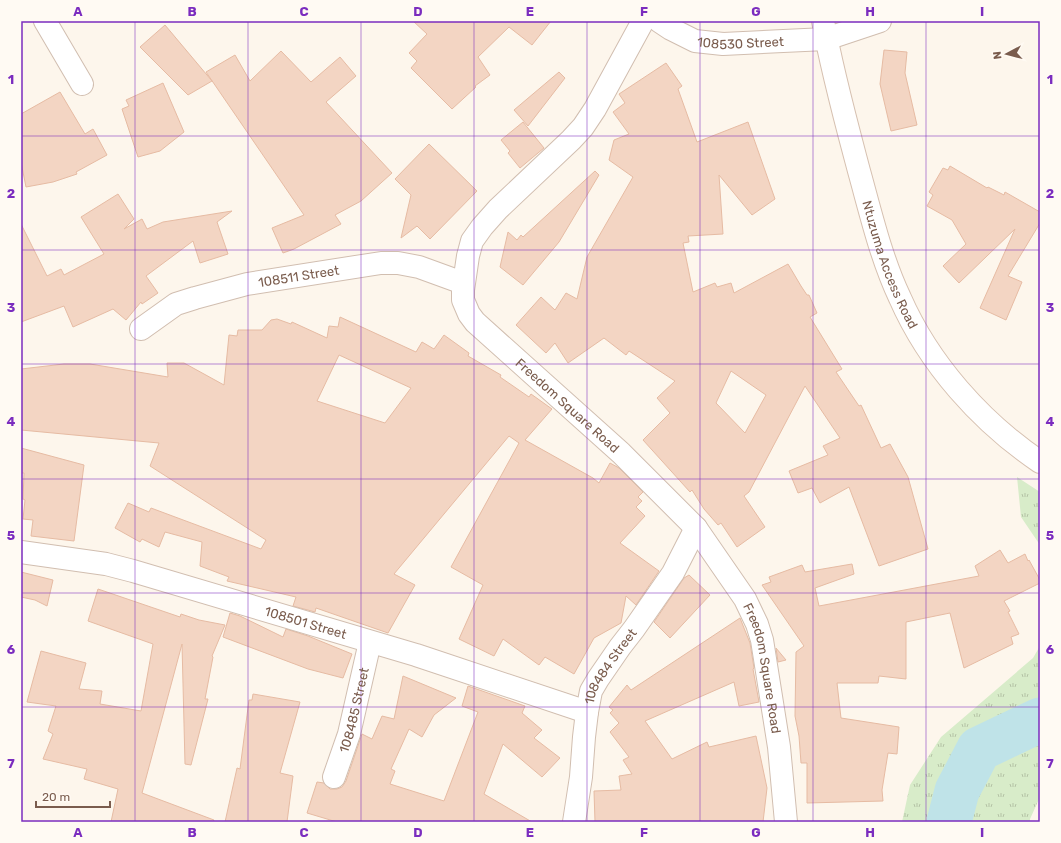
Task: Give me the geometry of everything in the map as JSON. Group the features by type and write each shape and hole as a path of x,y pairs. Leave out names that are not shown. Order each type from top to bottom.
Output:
{"street":[{"path":"45,21 82,84"},
{"name":"Freedom Square Road","path":"643,21 595,109 583,127 498,209 472,241 463,283 463,300 469,314 475,322 621,453 696,528 741,594 757,624 762,640 778,747 786,822"},
{"name":"108530 Street","path":"660,21 671,29 695,41 723,44 880,21"},
{"name":"Ntuzuma Access Road","path":"825,30 852,146 876,235 900,298 930,352 950,379 976,409 1002,433 1040,462"},
{"name":"108511 Street","path":"141,329 176,304 195,298 247,284 381,263 398,263 419,267 463,283"},
{"name":"108484 Street","path":"574,822 581,777 587,712 591,692 598,679 673,573 696,528"},
{"name":"108501 Street","path":"21,552 106,564 423,658 587,712"},
{"name":"108485 Street","path":"334,777 349,734 370,642"}],"green space":[{"path":"1017,477 1040,492 1040,545 1021,517"},
{"path":"1040,646 1040,797 1030,822 902,822 910,785 941,737 1033,658"}],"building":[{"path":"413,21 551,21 532,45 509,27 478,57 490,75 475,86 476,87 452,109 411,68 417,61 409,53 427,34"},
{"path":"165,25 212,81 188,95 140,47"},
{"path":"884,50 907,52 905,73 917,125 891,131 880,84"},
{"path":"281,51 311,82 340,57 356,76 326,102 392,173 361,201 335,215 341,224 294,249 283,253 272,228 304,215 206,72 235,55 250,81"},
{"path":"666,63 682,86 678,89 697,142 748,122 775,199 752,215 719,175 723,234 688,236 689,242 683,243 693,292 715,283 717,287 731,283 734,293 788,264 807,295 809,295 817,313 810,317 842,369 836,372 859,406 861,405 881,448 890,444 908,477 928,549 879,566 849,487 820,503 812,488 798,493 789,471 828,455 823,446 840,438 805,386 749,492 744,496 765,527 737,547 721,523 718,525 704,509 692,490 690,492 643,440 670,413 657,398 675,381 629,351 626,355 604,338 568,363 555,343 546,353 516,325 541,297 555,310 566,293 577,299 587,257 633,177 609,160 614,140 629,134 613,112 625,103 619,94","holes":["731,371 766,395 745,433 716,403"]},
{"path":"559,72 565,78 528,126 514,110"},
{"path":"163,83 184,132 160,151 138,157 122,109 129,106 126,100"},
{"path":"60,92 85,134 93,129 107,155 76,172 77,174 53,182 26,187 21,162 21,114"},
{"path":"523,122 544,148 520,168 508,153 510,151 501,140"},
{"path":"429,144 477,191 430,239 417,226 401,238 411,195 395,179"},
{"path":"950,166 987,188 988,187 1004,195 1005,192 1040,212 1040,223 1008,276 1022,282 1006,320 980,308 1015,229 959,283 943,266 966,244 952,220 927,206 933,195 929,192 943,168 948,170"},
{"path":"595,171 599,175 559,242 523,285 500,267 508,232 517,240 521,235 523,237"},
{"path":"118,194 134,219 124,229 142,219 147,229 163,222 232,211 217,222 228,254 200,263 193,241 146,276 158,293 142,304 141,302 126,320 113,309 73,327 64,306 21,322 21,224 47,276 61,269 64,275 104,254 81,217"},
{"path":"340,317 416,352 422,342 434,349 444,335 469,353 468,356 501,375 500,377 529,397 531,394 552,409 525,440 593,478 599,483 610,463 619,468 643,492 638,497 642,501 636,507 645,516 620,543 659,571 636,605 626,596 621,623 594,638 574,674 545,657 539,665 503,639 494,656 459,639 483,585 451,567 519,443 509,436 394,574 415,585 388,633 316,608 315,612 293,606 296,597 227,581 229,577 200,566 202,542 165,532 159,547 142,539 140,542 115,528 128,503 149,512 151,508 261,549 266,540 150,466 159,443 21,430 21,369 64,364 90,364 168,377 167,363 184,363 224,385 229,335 237,336 238,330 262,330 271,320 277,319 291,324 292,322 327,338 329,326 338,327","holes":["339,355 411,388 385,423 317,401"]},
{"path":"21,448 84,465 74,541 31,536 33,520 23,519 25,500 23,499 24,473 21,473"},
{"path":"1000,550 1008,563 1025,554 1040,580 1040,583 1004,601 1010,611 1008,612 1019,634 1011,637 1013,644 964,668 950,613 906,622 906,679 879,676 878,683 837,683 841,718 899,727 897,754 888,753 882,790 883,801 807,803 807,763 801,763 799,736 795,716 796,652 804,646 762,585 771,582 769,577 802,565 805,572 852,564 854,574 815,588 819,606 979,576 975,566"},
{"path":"21,572 53,580 47,606 35,600 21,597"},
{"path":"689,575 710,595 670,638 654,622 684,578"},
{"path":"98,589 180,617 181,614 199,620 225,625 212,656 205,699 208,699 191,765 185,764 182,644 142,793 214,820 213,822 111,822 118,789 84,779 87,769 43,759 53,734 48,731 56,706 27,702 41,651 86,663 79,689 102,691 100,704 141,711 153,644 88,621"},
{"path":"230,613 240,616 283,637 286,629 308,636 352,654 343,678 308,669 223,637"},
{"path":"740,618 750,643 759,702 739,706 734,682 645,721 672,759 707,742 709,747 756,736 767,788 763,822 595,822 594,791 621,790 619,776 632,774 623,760 629,757 610,732 619,723 610,713 613,710 609,707 627,685 631,690"},
{"path":"776,648 786,660 778,662"},
{"path":"403,676 456,698 434,715 422,737 409,729 391,769 395,771 390,784 444,801 478,712 462,706 468,686 525,706 522,713 542,730 534,738 560,758 542,777 503,744 484,794 532,822 337,822 307,813 317,782 324,783 330,789 342,787 346,781 362,734 372,739 382,716 394,719"},
{"path":"253,694 300,702 280,773 293,776 287,822 225,822 237,768 240,769 249,700 252,700"}],"waterway":[{"path":"949,822 957,791 979,749 1040,720"}]}
